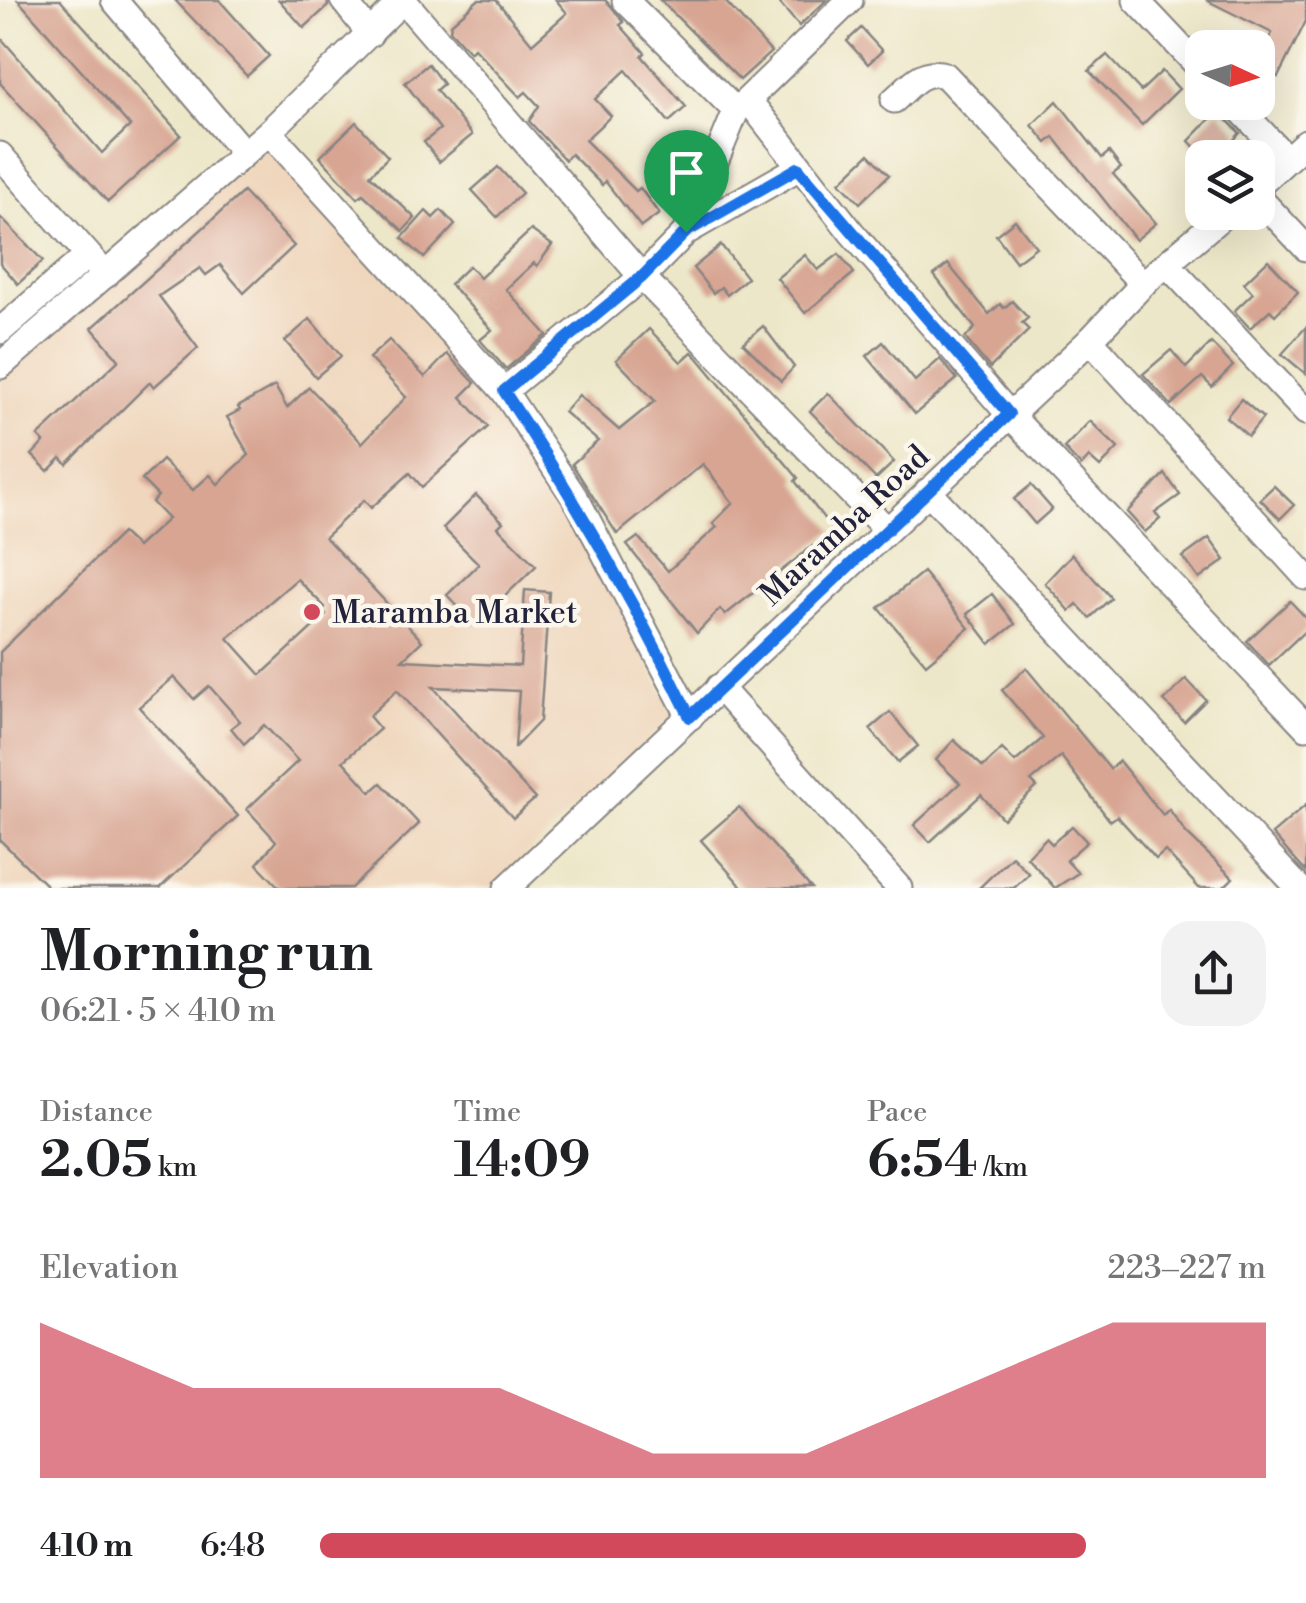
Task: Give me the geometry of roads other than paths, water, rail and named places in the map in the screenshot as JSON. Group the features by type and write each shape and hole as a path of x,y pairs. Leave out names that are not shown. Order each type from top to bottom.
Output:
{"street":[{"path":"114,0 243,152"},
{"path":"343,0 370,34"},
{"path":"0,330 97,265 269,132 403,0 642,277 887,530"},
{"path":"626,0 742,106 1009,414 1306,727"},
{"path":"686,232 742,106 850,0"},
{"path":"1136,0 1185,52"},
{"path":"894,100 922,75 944,75 1142,284"},
{"path":"1257,120 1296,150 1275,170"},
{"path":"269,132 504,391 578,504 638,611 690,717"},
{"path":"0,155 97,265"},
{"path":"504,391 642,277 686,232 798,168"},
{"path":"1275,215 1306,248"},
{"name":"Maramba Road","path":"507,888 1090,340 1142,284 1206,230"},
{"path":"1167,264 1306,412"},
{"path":"0,366 97,265"},
{"path":"1090,340 1306,577"},
{"path":"928,491 1298,888"},
{"path":"718,687 899,888"}],"place":[{"name":"Maramba Market","path":"312,612"}]}
